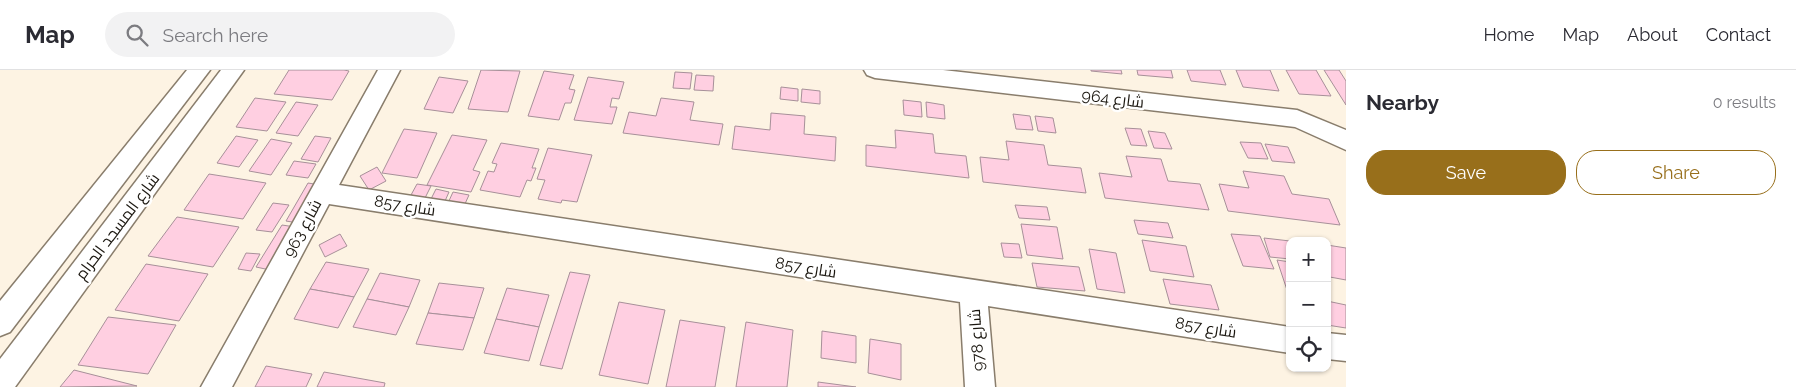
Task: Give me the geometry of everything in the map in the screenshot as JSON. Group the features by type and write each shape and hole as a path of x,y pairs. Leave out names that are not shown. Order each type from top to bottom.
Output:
{"street":[{"path":"173,70 177,77 180,94"},
{"name":"شارع المسجد الحرام","path":"0,323 199,70"},
{"name":"شارع المسجد الحرام","path":"0,383 233,70"},
{"name":"شارع 963","path":"216,387 389,70"},
{"name":"شارع 964","path":"875,70 1297,119 1329,131 1346,142"},
{"name":"شارع 857","path":"322,193 1286,339"},
{"name":"شارع 978","path":"973,292 980,387"},
{"path":"1331,346 1346,348"}],"building":[{"path":"289,70 349,71 332,100 274,94"},
{"path":"481,70 520,71 508,112 468,109"},
{"path":"1121,70 1122,74 1091,71"},
{"path":"1137,70 1171,70 1173,78 1138,75"},
{"path":"1187,70 1220,70 1226,85 1191,81"},
{"path":"1236,70 1270,70 1279,91 1243,87"},
{"path":"1286,70 1316,70 1331,96 1299,94"},
{"path":"1324,70 1339,70 1346,81 1346,105"},
{"path":"544,71 574,75 569,89 575,90 571,103 565,103 559,120 528,116"},
{"path":"675,72 692,73 690,89 673,88"},
{"path":"696,75 714,76 713,91 694,90"},
{"path":"439,77 468,81 453,113 424,109"},
{"path":"588,77 624,82 619,99 612,98 610,107 617,107 612,124 574,120"},
{"path":"781,87 798,89 798,101 780,99"},
{"path":"802,89 820,91 820,104 801,102"},
{"path":"255,98 286,102 267,131 236,127"},
{"path":"661,98 694,102 690,120 723,124 719,145 623,133 629,112 656,116"},
{"path":"903,100 921,102 922,117 904,115"},
{"path":"296,102 318,105 298,136 276,133"},
{"path":"926,102 944,105 945,119 927,117"},
{"path":"771,113 805,116 804,134 836,137 835,161 732,149 735,126 770,130"},
{"path":"1013,114 1030,116 1033,130 1016,129"},
{"path":"1035,116 1053,118 1056,133 1038,131"},
{"path":"1125,128 1141,129 1147,146 1131,145"},
{"path":"404,129 437,133 417,178 382,173"},
{"path":"895,130 933,134 935,153 966,156 969,178 866,166 866,145 896,148"},
{"path":"1148,131 1165,133 1172,149 1154,148"},
{"path":"452,135 487,140 473,170 480,172 471,192 427,185"},
{"path":"236,136 258,140 239,167 217,163"},
{"path":"315,136 331,138 318,162 301,159"},
{"path":"271,139 292,143 271,175 249,171"},
{"path":"1006,141 1044,145 1048,165 1081,168 1086,193 983,182 980,157 1009,160"},
{"path":"1240,142 1261,143 1268,159 1248,158"},
{"path":"501,143 539,149 532,168 536,168 531,181 527,180 520,197 480,190 488,171 494,172 497,164 492,163"},
{"path":"1265,144 1288,147 1295,163 1272,161"},
{"path":"548,148 592,155 577,202 562,200 561,203 538,199 545,180 537,179"},
{"path":"1126,156 1161,159 1168,181 1200,184 1209,210 1105,198 1099,173 1132,177"},
{"path":"294,161 316,164 308,178 286,175"},
{"path":"377,167 386,181 369,190 360,176"},
{"path":"1243,171 1284,176 1292,194 1329,199 1340,225 1228,211 1219,184 1249,188"},
{"path":"209,174 266,183 243,219 184,210"},
{"path":"308,183 320,185 298,223 286,221"},
{"path":"417,184 431,186 425,198 411,195"},
{"path":"436,189 449,192 445,201 431,199"},
{"path":"453,192 469,195 464,206 448,203"},
{"path":"273,203 289,205 272,232 256,230"},
{"path":"1015,205 1047,207 1050,220 1019,218"},
{"path":"177,217 239,227 213,267 148,256"},
{"path":"1134,220 1168,223 1173,238 1138,234"},
{"path":"1021,224 1057,227 1063,259 1027,255"},
{"path":"282,225 295,227 270,270 256,267"},
{"path":"340,234 347,246 325,257 319,245"},
{"path":"1231,234 1260,236 1274,269 1243,266"},
{"path":"1264,238 1286,241 1286,259 1270,257"},
{"path":"1142,240 1186,246 1194,277 1150,271"},
{"path":"1001,243 1019,244 1022,258 1004,257"},
{"path":"1331,246 1346,248 1346,280 1331,277"},
{"path":"1089,249 1116,253 1125,293 1097,289"},
{"path":"246,253 260,254 251,271 238,269"},
{"path":"1277,260 1286,261 1286,287"},
{"path":"326,262 369,269 354,297 310,289"},
{"path":"1032,263 1079,267 1085,291 1037,287"},
{"path":"146,264 208,274 179,321 115,310"},
{"path":"570,272 590,275 562,369 540,365"},
{"path":"380,273 420,280 409,307 367,299"},
{"path":"1163,279 1211,285 1219,310 1170,304"},
{"path":"439,283 484,288 474,318 428,313"},
{"path":"507,288 549,295 539,327 496,319"},
{"path":"310,289 354,297 338,328 294,319"},
{"path":"367,299 409,307 396,335 353,327"},
{"path":"619,302 665,310 648,384 599,375"},
{"path":"1331,302 1346,305 1346,328 1331,326"},
{"path":"428,313 474,318 463,350 416,344"},
{"path":"108,317 176,325 148,374 78,365"},
{"path":"496,319 539,327 529,361 484,353"},
{"path":"680,320 725,327 715,387 666,387"},
{"path":"746,322 793,330 787,387 736,387"},
{"path":"822,331 856,336 856,363 821,358"},
{"path":"870,339 901,344 901,380 868,373"},
{"path":"266,366 312,374 306,387 255,387"},
{"path":"74,370 137,386 60,387"},
{"path":"324,372 385,383 384,387 317,387"},
{"path":"818,382 856,387 818,387"}]}
